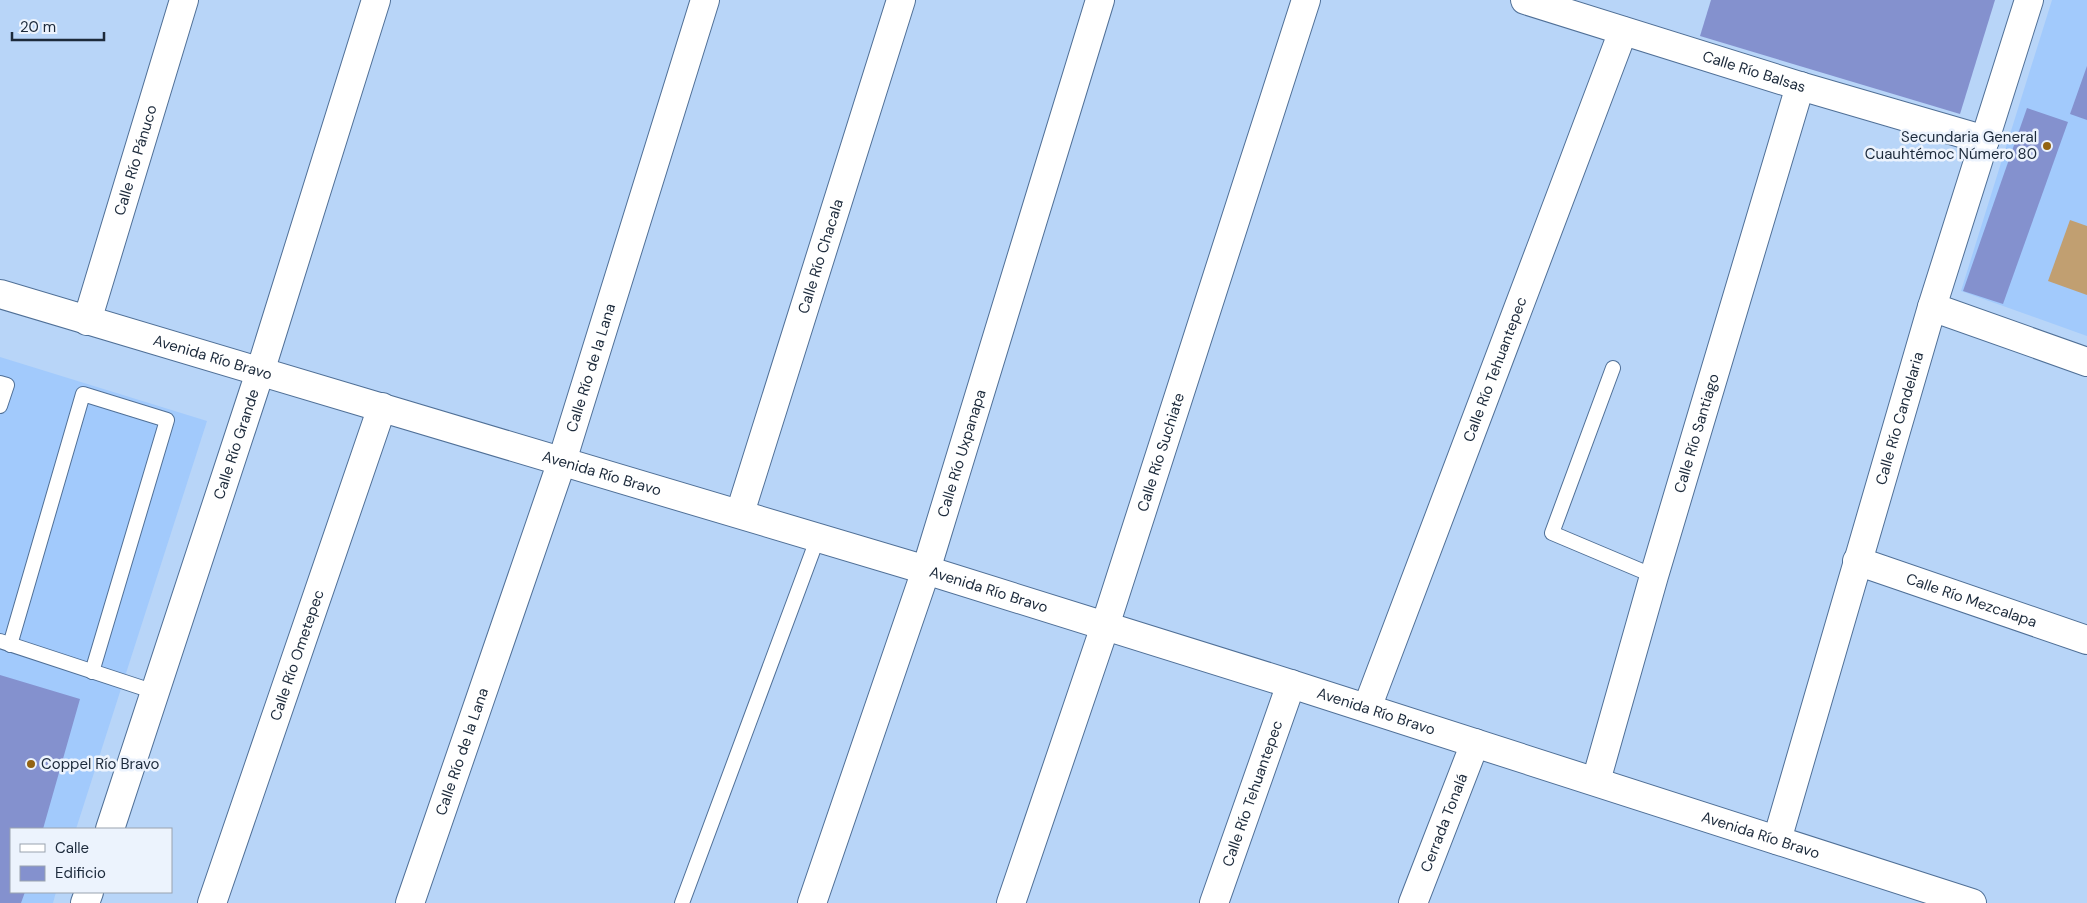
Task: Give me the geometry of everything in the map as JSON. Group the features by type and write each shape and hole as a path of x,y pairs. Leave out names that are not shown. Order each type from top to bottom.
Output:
{"street":[{"name":"Calle Río Pánuco","path":"87,321 184,0"},
{"name":"Calle Río Grande","path":"110,828 260,372 376,0"},
{"name":"Calle Río de la Lana","path":"410,903 562,461 705,0"},
{"name":"Calle Río Chacala","path":"740,513 902,0"},
{"name":"Calle Río Uxpanapa","path":"812,903 926,570 1100,0"},
{"name":"Calle Río Suchiate","path":"1010,903 1105,626 1306,0"},
{"name":"Calle Río Balsas","path":"1525,0 1800,86 1985,140"},
{"name":"Calle Río Candelaria","path":"1776,840 1856,561 1932,307 2029,0"},
{"name":"Calle Río Tehuantepec","path":"1366,708 1624,31"},
{"name":"Calle Río Santiago","path":"1596,781 1654,576 1800,86"},
{"name":"Avenida Río Bravo","path":"0,294 926,570 1596,781 1972,903"},
{"path":"1932,307 2087,362"},
{"name":"Calle Río Ometepec","path":"212,903 382,407"},
{"name":"Calle Río Mezcalapa","path":"1856,561 2087,640"},
{"name":"Calle Río Tehuantepec","path":"1214,903 1291,684"},
{"name":"Cerrada Tonalá","path":"1413,903 1475,743"}],"lane":[{"path":"1613,368 1552,532 1654,576"},
{"path":"0,383 7,385 0,406"},
{"path":"92,672 167,420 83,394 5,643 92,672 156,692"},
{"path":"682,903 818,537"}],"shaded area":[{"name":"Secundaria General Cuauhtémoc Número 80","path":"2052,0 2087,0 2087,336 1961,291"},
{"path":"2070,220 2087,226 2087,295 2048,281"},
{"path":"0,357 207,421 76,828 10,828 10,893 56,893 53,903 0,903"}],"building":[{"path":"1711,0 1995,0 1960,114 1700,36"},
{"path":"2087,66 2087,120 2070,114"},
{"path":"2027,108 2068,122 2003,304 1963,291"},
{"name":"Coppel Río Bravo","path":"0,675 80,699 43,828 10,828 10,893 25,893 21,903 0,903"}],"place":[{"name":"Secundaria General Cuauhtémoc Número 80","path":"2047,146"},
{"name":"Coppel Río Bravo","path":"31,764"}]}
